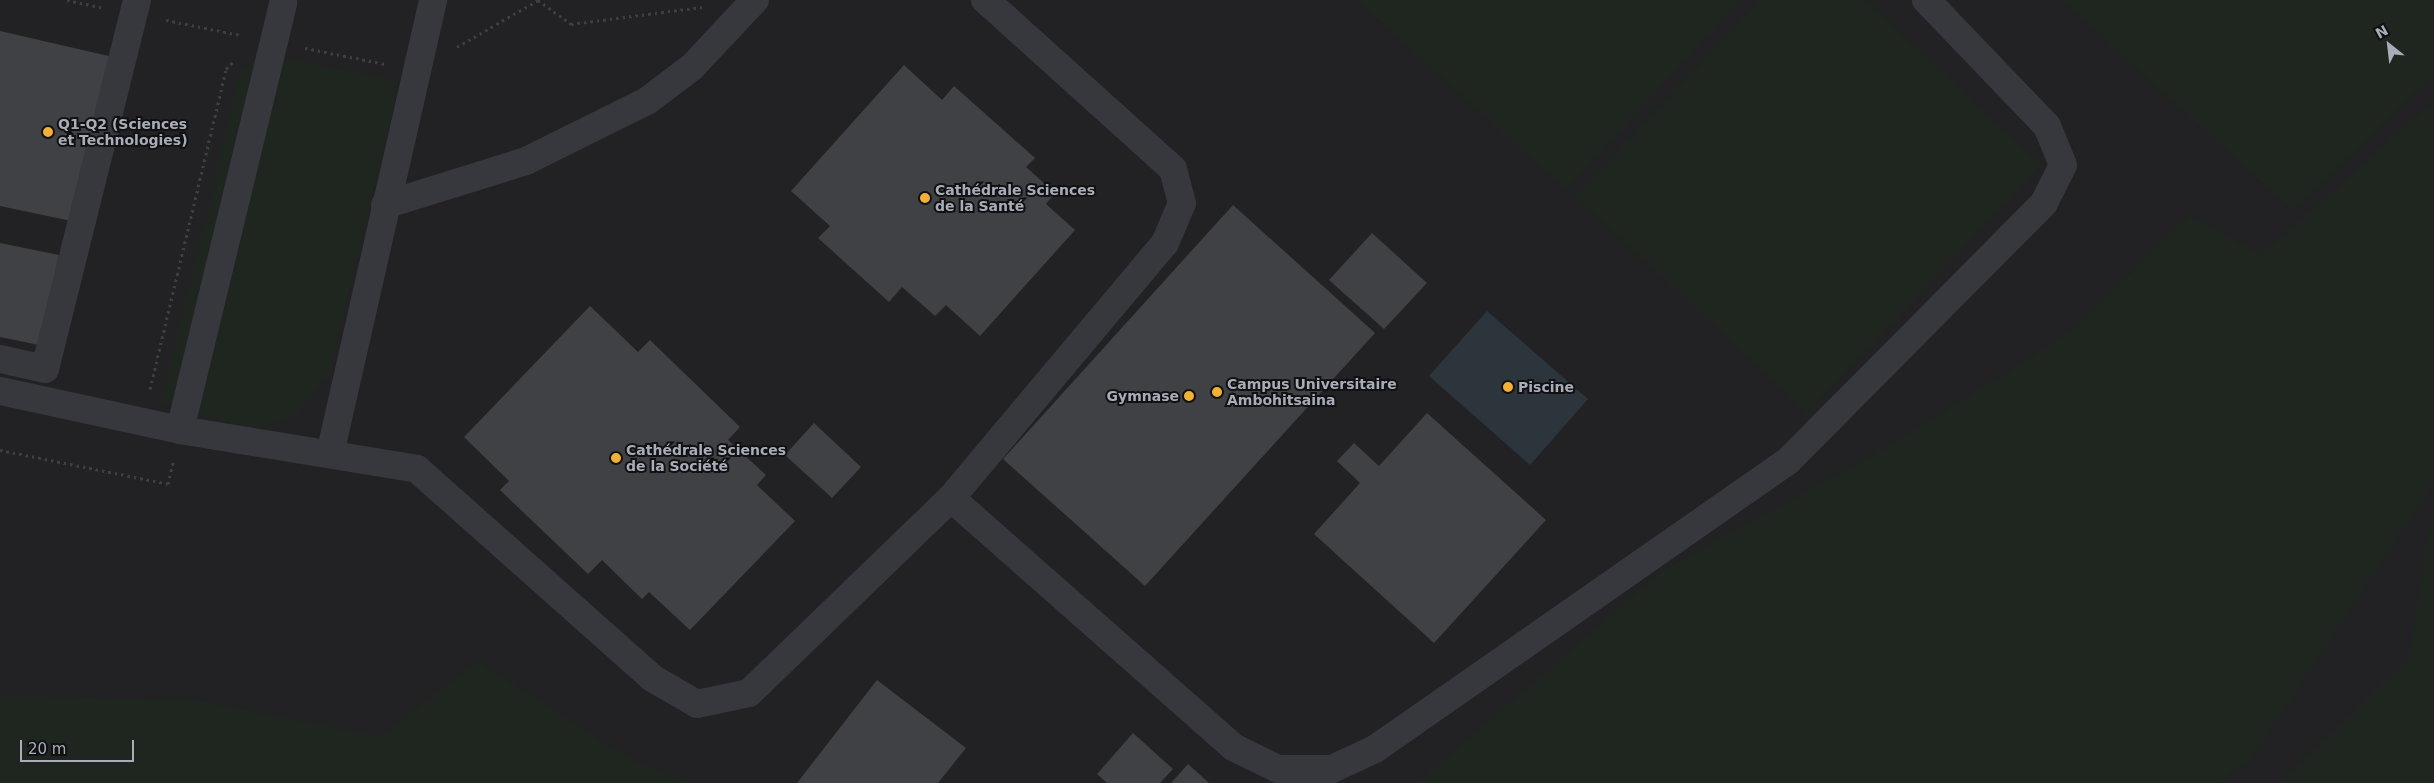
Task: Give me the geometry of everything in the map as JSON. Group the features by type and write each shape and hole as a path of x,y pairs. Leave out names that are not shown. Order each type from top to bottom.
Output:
{"lane":[{"path":"330,454 433,0"},
{"path":"385,205 526,161 647,101 692,67 754,0"},
{"path":"0,391 180,430 416,470 652,678 696,704 749,694 951,498 1165,243 1182,203 1173,169 985,0"},
{"path":"951,498 1233,746 1278,770 1332,769 1375,749 1788,460 2044,203 2063,165 2047,126 1926,0"},
{"path":"180,430 284,3"},
{"path":"0,359 45,369 136,7"}],"path":[{"path":"301,47 417,70 538,0 570,24 705,6"},
{"path":"136,7 244,36"},
{"path":"0,450 168,484"}],"shaded area":[{"name":"Campus Universitaire Ambohitsaina","path":"0,0 2434,0 2434,783 0,783"},
{"path":"1357,0 1740,0 1566,190"},
{"path":"1761,0 1865,0 2041,165 1807,413 1576,196"},
{"path":"2062,0 2434,0 2434,74 2293,211"},
{"path":"261,53 400,81 329,376 298,413 255,430 161,403 241,70"},
{"path":"2434,101 2434,482 2249,761 2216,783 1417,783 1665,569 1888,447 2072,331 2189,215 2261,255"},
{"name":"Piscine","path":"1487,311 1588,399 1530,465 1429,376"},
{"path":"2434,502 2434,783 2280,783 2409,658"},
{"path":"477,661 637,763 689,783 0,783 0,696 197,700 380,737"}],"building":[{"name":"Q1-Q2 (Sciences et Technologies)","path":"0,31 113,57 76,222 0,206"},
{"name":"Cathédrale Sciences de la Santé","path":"904,65 942,100 954,86 1035,158 1026,167 1055,193 1046,204 1075,230 980,336 946,305 935,316 902,287 889,302 818,238 830,226 791,191"},
{"name":"Gymnase","path":"1233,205 1375,333 1145,586 1003,459"},
{"path":"1372,233 1427,283 1384,329 1329,280"},
{"path":"0,243 59,255 39,345 0,337"},
{"name":"Cathédrale Sciences de la Société","path":"590,306 638,352 650,340 740,427 728,440 766,475 757,485 795,521 690,630 649,592 642,599 602,560 588,574 500,490 509,481 464,437"},
{"path":"1427,413 1546,520 1434,643 1314,534 1360,483 1337,461 1354,443 1379,466"},
{"path":"814,423 861,467 832,498 785,455"},
{"path":"877,680 966,748 938,783 797,783"},
{"path":"1133,733 1173,769 1160,783 1107,783 1097,774"},
{"path":"1188,764 1209,783 1171,783"}],"place":[{"name":"Q1-Q2 (Sciences et Technologies)","path":"48,132"},
{"name":"Cathédrale Sciences de la Santé","path":"925,198"},
{"name":"Piscine","path":"1508,387"},
{"name":"Campus Universitaire Ambohitsaina","path":"1217,392"},
{"name":"Gymnase","path":"1189,396"},
{"name":"Cathédrale Sciences de la Société","path":"616,458"}]}
